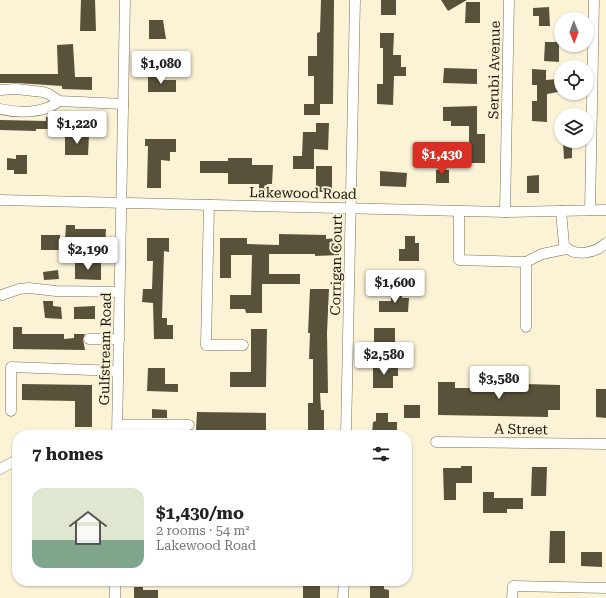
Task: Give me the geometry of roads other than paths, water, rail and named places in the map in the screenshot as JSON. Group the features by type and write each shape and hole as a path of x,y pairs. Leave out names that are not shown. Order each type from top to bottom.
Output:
{"street":[{"name":"Gulfstream Road","path":"117,430 125,0"},
{"name":"Corrigan Court","path":"346,430 355,0"},
{"name":"Serubi Avenue","path":"505,212 509,0"},
{"path":"590,210 594,0"},
{"path":"0,90 16,89 43,92 50,94 59,101 123,104"},
{"path":"0,109 38,111 48,109 59,101"},
{"name":"Lakewood Road","path":"0,200 505,212 606,210"},
{"path":"209,205 206,345 243,345"},
{"path":"459,211 459,260 526,262 542,254 566,249 573,252 592,252 601,248 606,243"},
{"path":"561,211 564,245 566,249"},
{"path":"526,262 526,327"},
{"path":"2,295 19,288 56,291 119,292"},
{"path":"89,339 119,339"},
{"path":"11,411 11,367 118,371"},
{"path":"117,430 189,425"},
{"name":"A Street","path":"436,442 606,444"},
{"path":"0,469 12,463"},
{"path":"115,586 115,598"},
{"path":"344,586 344,598"},
{"path":"512,598 513,586 606,588"}]}
